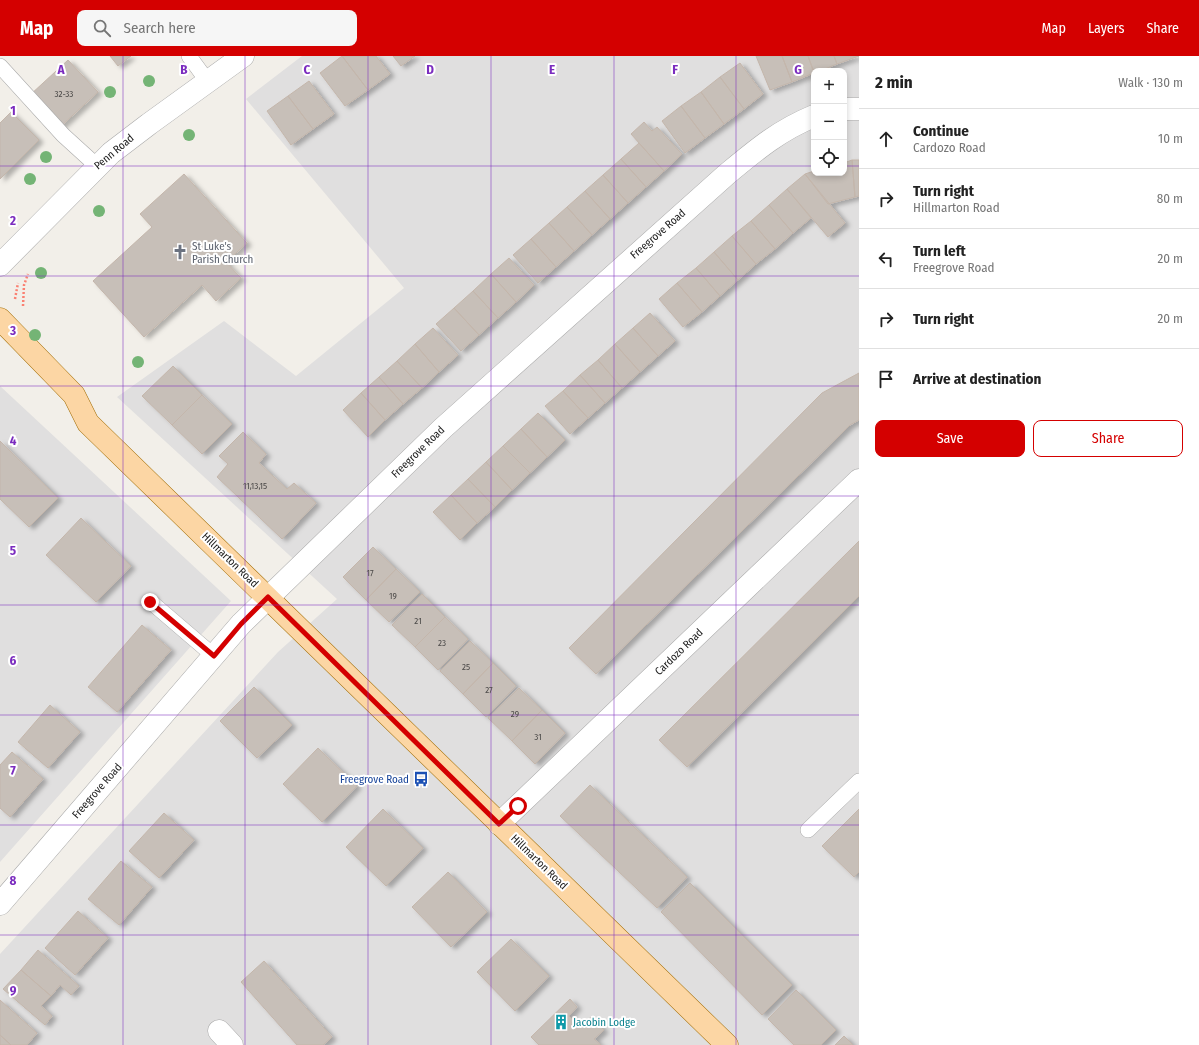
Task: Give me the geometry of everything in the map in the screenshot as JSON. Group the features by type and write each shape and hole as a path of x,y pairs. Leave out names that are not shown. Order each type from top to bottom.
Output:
{"main road":[{"name":"Hillmarton Road","path":"0,319 74,395 88,422 725,1044"}],"street":[{"name":"Penn Road","path":"0,265 111,153 148,124 243,56"},
{"path":"847,109 859,109"},
{"name":"Freegrove Road","path":"0,904 241,624 268,597 443,428 721,179 769,139 791,126 811,117"},
{"name":"Cardozo Road","path":"499,824 859,480"}],"lane":[{"path":"189,56 208,82"},
{"path":"0,66 63,135 97,166"},
{"path":"150,602 214,656"},
{"path":"808,830 859,781"}],"path":[{"path":"14,302 18,279"}],"shaded area":[{"path":"302,56 859,56 859,1045 0,1045 0,954 278,652 337,599 117,397 224,321 296,376 404,288 246,99"},
{"path":"0,386 231,601 0,862"}],"building":[{"path":"110,56 131,56 118,66"},
{"path":"342,56 368,90 345,106 320,73"},
{"path":"342,56 376,56 390,74 368,90"},
{"path":"393,56 415,56 401,66"},
{"path":"756,56 782,56 792,82 770,90"},
{"path":"782,56 808,56 812,68 811,68 811,74 792,82"},
{"path":"808,56 834,56 837,64 827,68 812,68"},
{"path":"834,56 859,56 837,64"},
{"path":"68,60 98,92 59,128 30,95"},
{"path":"740,63 763,94 744,109 720,77"},
{"path":"720,77 744,109 724,124 701,92"},
{"path":"309,81 334,114 313,129 288,96"},
{"path":"701,92 724,124 705,138 681,106"},
{"path":"288,96 313,129 291,145 267,111"},
{"path":"681,106 705,138 685,153 662,121"},
{"path":"11,112 39,140 0,179 0,123"},
{"path":"644,122 652,131 657,127 682,154 664,171 631,134"},
{"path":"639,143 664,171 646,187 621,159"},
{"path":"621,159 646,187 628,203 603,175"},
{"path":"852,160 859,160 859,196 855,197"},
{"path":"852,160 855,197 828,204 805,174 811,172 811,176 847,176 847,162"},
{"name":"St Luke's Parish Church","path":"184,174 247,243 226,262 241,278 216,301 202,285 144,337 93,281 152,227 140,214"},
{"path":"805,174 845,223 828,237 787,189"},
{"path":"603,175 628,203 610,219 585,191"},
{"path":"787,189 811,218 793,233 769,205"},
{"path":"585,191 610,219 592,235 567,207"},
{"path":"769,205 793,233 775,249 751,221"},
{"path":"567,207 592,235 574,251 549,223"},
{"path":"751,221 775,249 756,264 732,236"},
{"path":"549,223 574,251 556,267 531,239"},
{"path":"732,236 756,264 738,280 714,252"},
{"path":"531,239 556,267 538,283 513,255"},
{"path":"714,252 738,280 720,296 696,268"},
{"path":"509,258 534,285 516,302 491,274"},
{"path":"696,268 720,296 702,312 677,283"},
{"path":"491,274 516,302 498,318 473,291"},
{"path":"677,283 702,312 683,327 659,299"},
{"path":"473,291 498,318 479,335 454,308"},
{"path":"454,308 479,335 461,351 436,324"},
{"path":"650,313 675,341 658,356 633,328"},
{"path":"433,328 458,355 439,372 415,344"},
{"path":"633,328 658,356 640,372 615,344"},
{"path":"415,344 439,372 422,388 397,361"},
{"path":"615,344 640,372 622,388 598,360"},
{"path":"598,360 622,388 605,403 580,375"},
{"path":"397,361 422,388 403,404 379,377"},
{"path":"173,366 202,395 172,425 142,396"},
{"path":"859,373 859,420 850,425 596,674 569,648 822,393"},
{"path":"580,375 605,403 588,418 563,391"},
{"path":"379,377 403,404 385,420 361,393"},
{"path":"563,391 588,418 570,434 545,406"},
{"path":"361,393 385,420 368,437 343,410"},
{"path":"202,395 232,424 202,454 172,425"},
{"path":"538,413 565,440 547,457 521,429"},
{"path":"521,429 547,457 530,473 503,446"},
{"path":"243,432 266,454 259,463 287,489 294,483 316,503 282,539 217,477 228,464 219,456"},
{"path":"0,441 58,498 29,527 0,499"},
{"path":"503,446 530,473 512,490 486,462"},
{"path":"486,462 512,490 495,507 468,479"},
{"path":"468,479 495,507 477,523 451,495"},
{"path":"451,495 477,523 460,540 433,512"},
{"path":"81,518 131,566 96,602 46,555"},
{"path":"859,541 859,596 687,767 659,740"},
{"path":"373,547 396,569 366,600 343,577"},
{"path":"396,569 420,592 389,622 366,600"},
{"path":"422,594 445,617 415,647 392,625"},
{"path":"445,617 468,639 438,670 415,647"},
{"path":"142,625 171,650 117,712 88,687"},
{"path":"470,641 493,663 463,694 440,671"},
{"path":"493,663 516,686 486,717 463,694"},
{"path":"254,687 292,725 257,758 220,721"},
{"path":"519,688 542,710 512,741 488,718"},
{"path":"50,705 80,732 48,768 18,742"},
{"path":"542,710 565,733 535,764 512,741"},
{"path":"318,748 357,786 322,822 283,784"},
{"path":"12,752 43,779 10,817 0,808 0,765"},
{"path":"590,785 687,877 657,908 560,816"},
{"path":"383,809 423,848 386,886 346,847"},
{"path":"859,809 859,872 854,877 822,846"},
{"path":"164,813 194,840 159,878 129,851"},
{"path":"121,861 152,887 119,925 88,899"},
{"path":"448,872 487,912 451,947 412,907"},
{"path":"690,883 792,985 762,1015 661,912"},
{"path":"78,911 108,938 75,975 45,948"},
{"path":"511,939 549,976 515,1011 477,972"},
{"path":"38,950 79,986 71,995 60,985 51,996 21,970"},
{"path":"264,961 332,1037 323,1045 297,1045 241,982"},
{"path":"21,970 51,996 41,1006 52,1016 45,1025 3,989"},
{"path":"796,990 836,1030 821,1045 794,1045 768,1019"},
{"name":"Jacobin Lodge","path":"570,999 577,1007 569,1016 580,1027 591,1017 604,1030 594,1039 601,1045 539,1045 531,1037"},
{"path":"0,1000 37,1033 27,1045 11,1045 0,1035"},
{"path":"0,1035 11,1045 0,1045"},
{"path":"844,1036 853,1045 835,1045"}],"place":[{"name":"St Luke's Parish Church","path":"180,252"},
{"name":"Freegrove Road","path":"421,779"},
{"name":"Jacobin Lodge","path":"561,1022"}],"route":[{"path":"150,602 214,656 241,624 268,597 499,824 518,806"}]}
